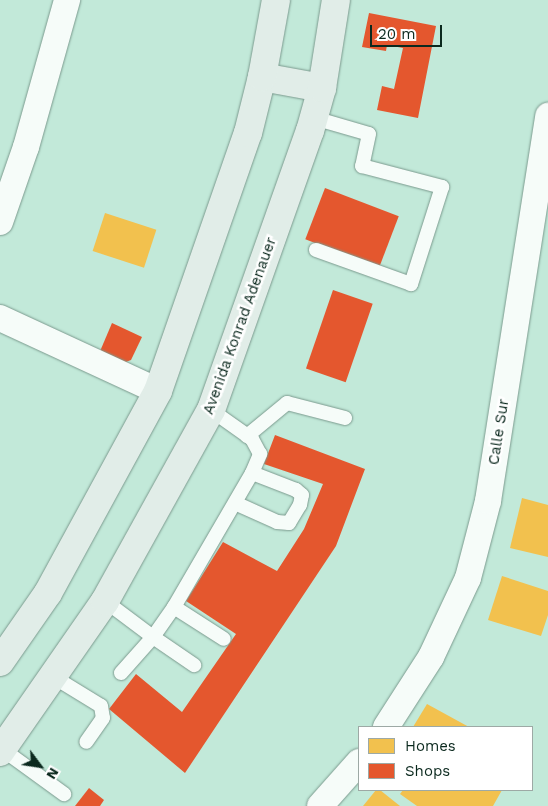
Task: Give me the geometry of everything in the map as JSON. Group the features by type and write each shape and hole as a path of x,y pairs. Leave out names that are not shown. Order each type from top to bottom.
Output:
{"main road":[{"path":"0,662 48,593 158,390 248,132 262,77 276,0"},
{"name":"Avenida Konrad Adenauer","path":"1,751 104,601 211,410 314,118 322,88 336,0"},
{"path":"262,77 322,88"}],"street":[{"path":"0,222 26,147 67,0"},
{"name":"Calle Sur","path":"387,726 431,657 468,578 488,501 548,116"},
{"path":"0,318 158,390"},
{"path":"320,806 358,763"}],"lane":[{"path":"314,118 369,134 362,166 442,187 411,284 316,250"},
{"path":"247,436 287,403 345,418"},
{"path":"121,673 153,637 174,607 252,473 260,454 247,436 211,410"},
{"path":"235,503 277,522 289,523 300,505 302,495 296,490 252,473"},
{"path":"104,601 194,665"},
{"path":"174,607 224,639"},
{"path":"52,676 101,706 103,718 86,742"},
{"path":"1,751 64,794"}],"building: Homes":[{"path":"105,213 156,230 144,268 93,251"},
{"path":"522,498 548,505 548,557 510,548"},
{"path":"502,576 548,591 548,615 541,636 488,620"},
{"path":"427,704 467,726 414,726"},
{"path":"375,791 381,791 400,806 363,806"},
{"path":"402,791 501,791 493,806 417,806 400,794"}],"building: Shops":[{"path":"369,13 436,26 418,118 377,110 382,86 394,89 403,48 387,45 386,51 362,47"},
{"path":"325,188 399,216 379,268 305,239"},
{"path":"333,290 373,304 346,382 306,368"},
{"path":"112,323 142,337 131,360 118,365 98,356"},
{"path":"275,435 365,469 336,546 185,773 109,709 136,674 182,712 236,634 186,601 223,542 277,571 304,529 323,484 264,464"},
{"path":"89,788 104,800 100,806 75,806"}]}
